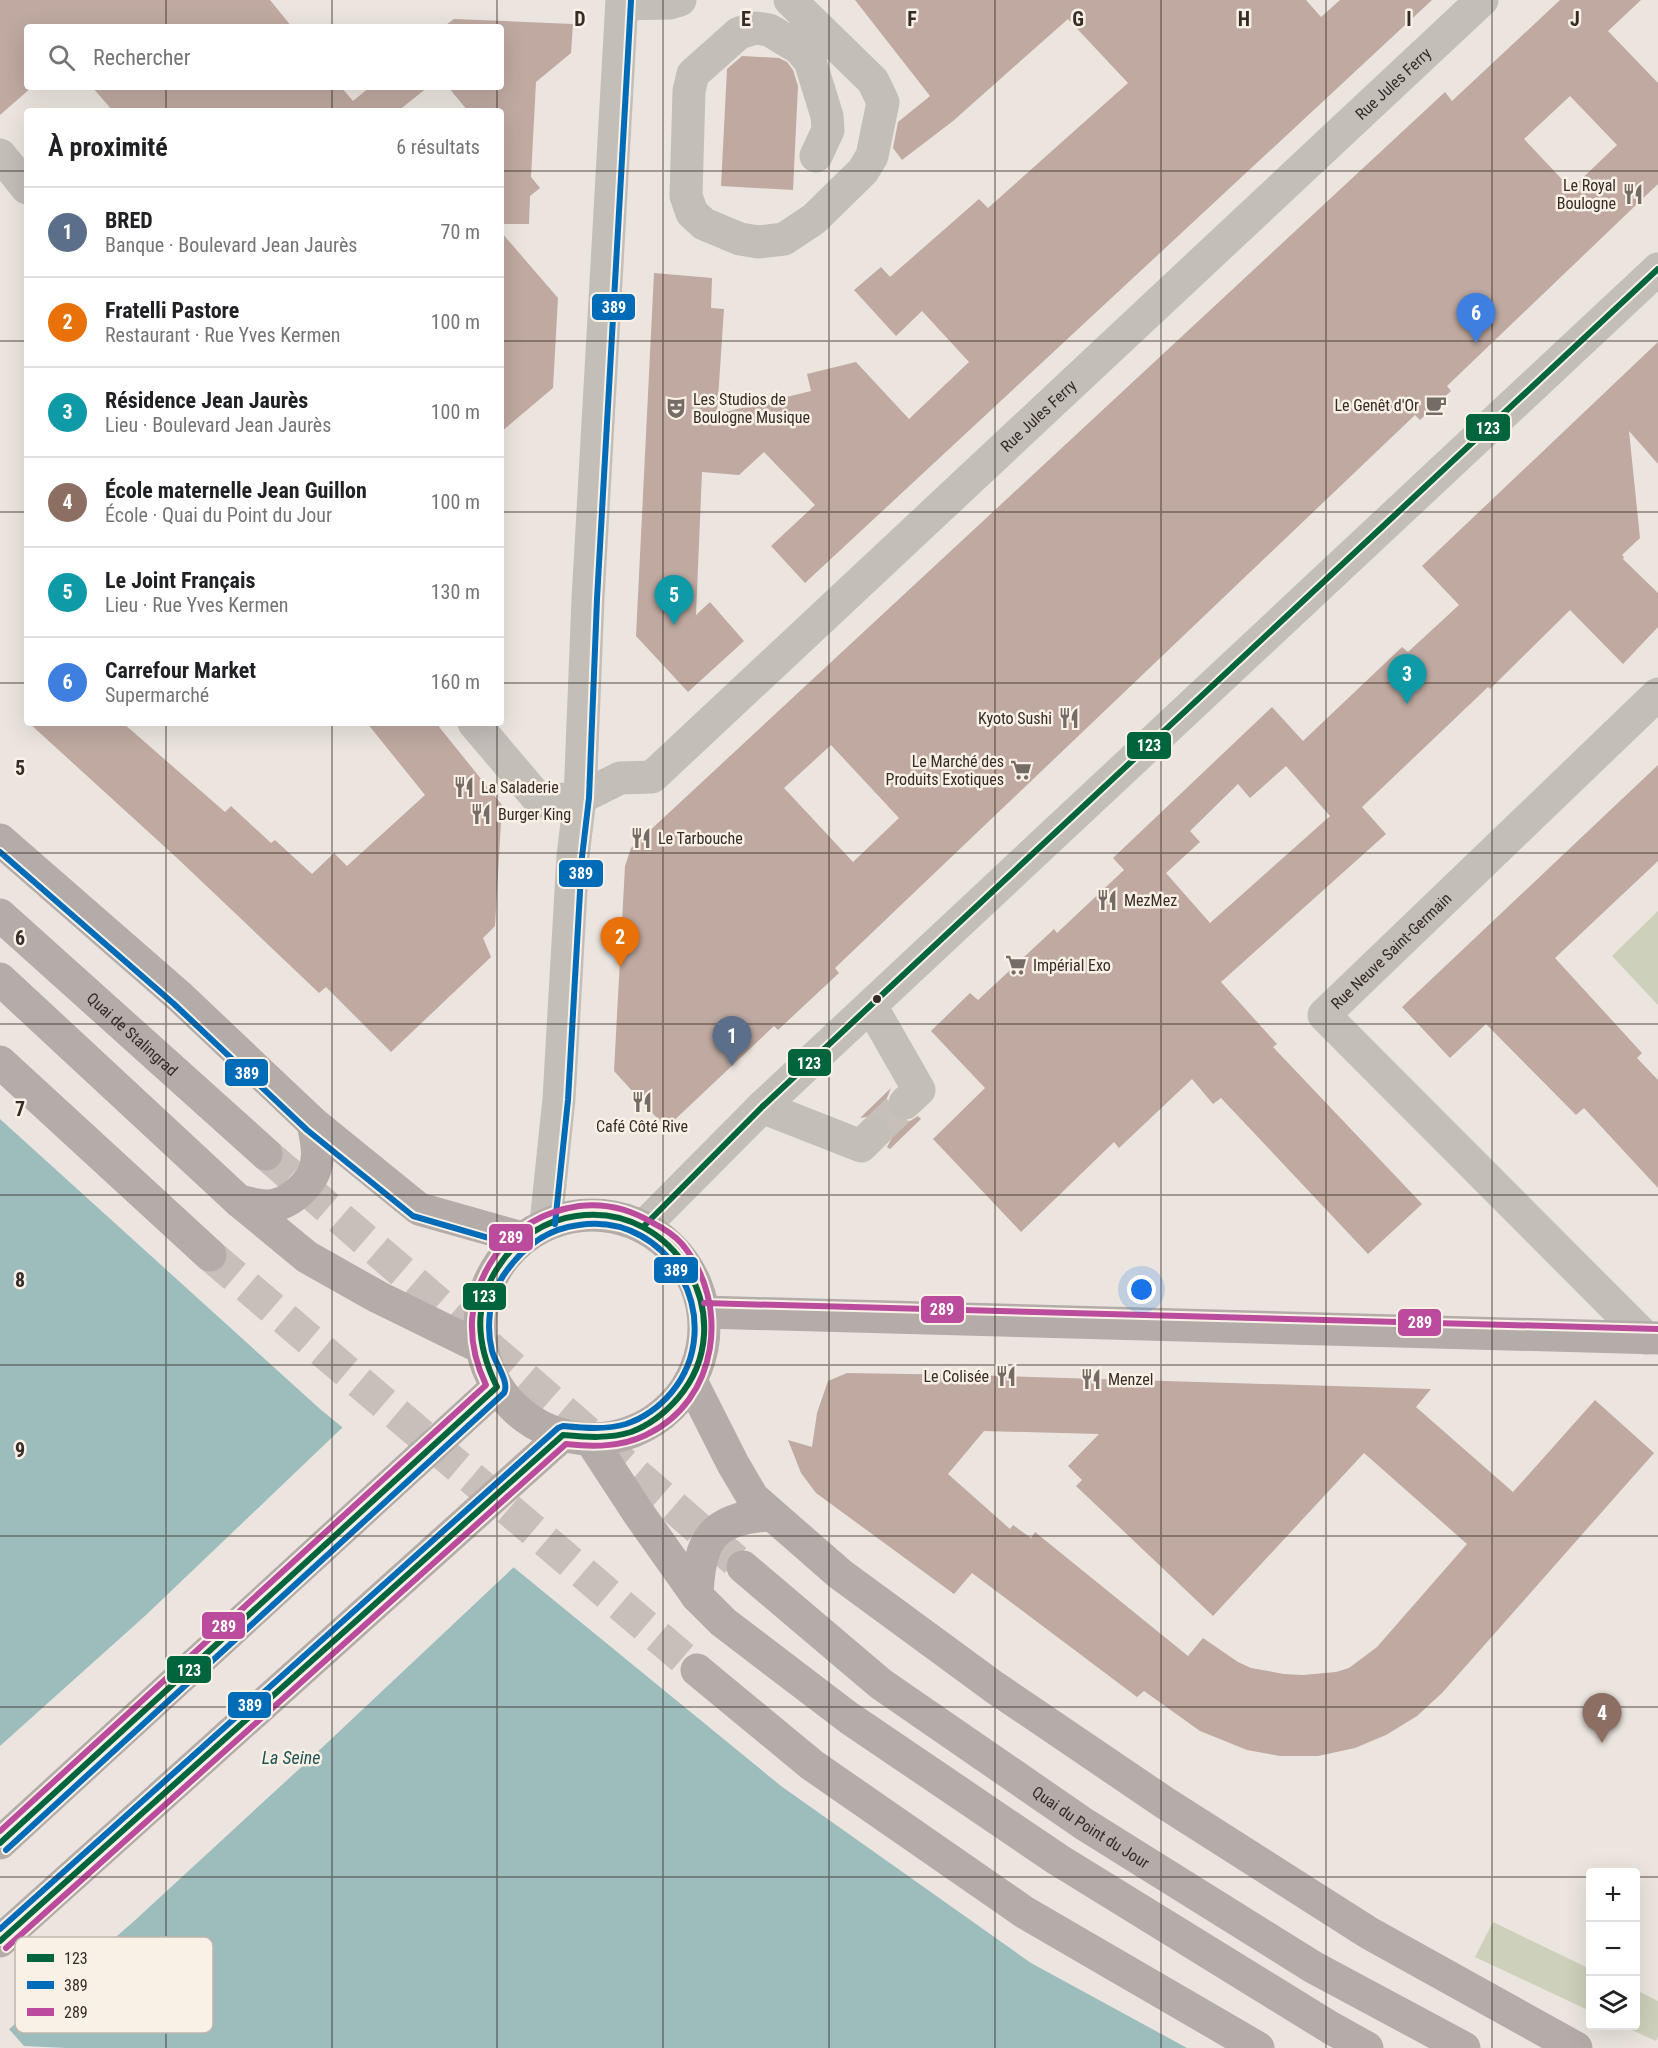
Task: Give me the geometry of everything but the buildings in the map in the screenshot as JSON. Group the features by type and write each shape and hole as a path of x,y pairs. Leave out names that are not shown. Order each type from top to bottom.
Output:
{"main road":[{"path":"0,840 180,997 313,1122 419,1209 534,1231"},
{"name":"Quai de Stalingrad","path":"0,915 266,1154"},
{"path":"0,980 239,1201 307,1257 378,1297 482,1348"},
{"path":"0,1062 210,1256"},
{"path":"239,1201 268,1206 299,1192 308,1181 317,1163 313,1122"},
{"path":"578,1215 612,1215 644,1226 673,1248 693,1278 704,1312 703,1347 691,1381 673,1405 649,1424 621,1436 576,1437 537,1425 515,1409 497,1387 488,1368 482,1348 480,1317 486,1287 501,1260 534,1231 578,1215"},
{"path":"704,1312 1652,1338"},
{"path":"691,1381 753,1498 840,1574 984,1680 1165,1803 1369,1933 1576,2048"},
{"path":"0,1843 497,1387"},
{"path":"0,1941 474,1513 576,1437"},
{"path":"576,1437 639,1514 697,1596 723,1622 849,1718 1057,1860 1322,2023 1367,2048"},
{"path":"697,1596 698,1568 706,1545 714,1532 744,1516 770,1515"},
{"name":"Quai du Point du Jour","path":"743,1567 881,1684 1084,1824 1313,1967 1464,2048"},
{"path":"697,1670 812,1765 1024,1912 1258,2048"}],"street":[{"path":"534,1231 559,1099 573,856 580,798 590,564 622,2 670,3 680,0"},
{"path":"790,0 873,81 882,102 872,156 863,171 814,219 784,239 758,242 740,239 704,224 692,213 686,196 689,91 693,74 739,33 756,28 769,30 799,48 810,61 827,116 828,130 816,156"},
{"name":"Rue Jules Ferry","path":"580,798 620,778 652,777 1482,0"},
{"path":"0,155 24,184"},
{"path":"644,1226 762,1107 1658,269"},
{"name":"Rue Neuve Saint-Germain","path":"1652,1338 1324,1015 1658,694"},
{"path":"477,726 540,801 580,798"},
{"path":"871,1006 919,1090 905,1104"},
{"path":"762,1107 861,1146 874,1133"}],"green space":[{"path":"1658,911 1658,1005 1612,956"},
{"path":"1493,1922 1586,1967 1586,2009 1475,1957"},
{"path":"1640,1992 1658,2001 1656,2041 1632,2030 1640,2030"}],"water":[{"name":"La Seine","path":"0,1119 320,1409 781,1786 1031,1963 1187,2048 67,2048 24,2046 0,2019"}],"pier":[{"path":"345,1425 516,1565 310,1759 116,1937 15,1937 15,2024 7,2031 0,2023 0,1746 146,1615"}],"tunnel":[{"path":"874,1133 905,1103"},
{"path":"266,1154 743,1567"},
{"path":"210,1255 697,1670"}],"transit line":[{"name":"389","path":"555,1224 568,1100 582,857 589,798 597,599 631,1"},
{"name":"123","path":"644,1226 762,1107 1658,269"},
{"name":"389","path":"0,852 174,1004 307,1130 413,1216 520,1247"},
{"name":"289","path":"0,1831 486,1385 479,1368 472,1335 474,1303 486,1271 511,1237 531,1222 554,1212 566,1208 598,1205 617,1208 644,1218 664,1229 682,1244 698,1268 707,1294 711,1321 710,1349 702,1375 689,1399 671,1419 646,1435 627,1442 597,1446 566,1444 18,1937"},
{"name":"123","path":"0,1843 497,1387 481,1339 481,1308 485,1293 501,1263 524,1238 544,1226 565,1218 612,1216 643,1227 670,1247 689,1272 701,1303 704,1335 697,1367 678,1398 651,1422 631,1432 606,1437 563,1435 0,1941"},
{"name":"389","path":"0,1929 558,1428 563,1426 603,1428 633,1422 656,1407 671,1393 688,1365 694,1335 692,1305 682,1278 664,1254 640,1236 612,1225 567,1227 545,1236 526,1249 510,1266 498,1284 490,1312 490,1342 504,1378 504,1393 6,1850"},
{"name":"289","path":"704,1303 1658,1329"},
{"name":"289","path":"6,1948 15,1940"}],"place":[{"name":"Le Royal Boulogne","path":"1633,194"},
{"name":"Carrefour Market","path":"1476,343"},
{"name":"Le Genêt d'Or","path":"1436,405"},
{"name":"Les Studios de Boulogne Musique","path":"676,408"},
{"name":"Le Joint Français","path":"674,625"},
{"name":"Résidence Jean Jaurès","path":"1407,704"},
{"name":"Kyoto Sushi","path":"1069,718"},
{"name":"Le Marché des Produits Exotiques","path":"1021,770"},
{"name":"La Saladerie","path":"464,787"},
{"name":"Burger King","path":"481,814"},
{"name":"Le Tarbouche","path":"641,838"},
{"name":"MezMez","path":"1107,900"},
{"name":"Impérial Exo","path":"1016,965"},
{"name":"Fratelli Pastore","path":"620,967"},
{"name":"BRED","path":"732,1066"},
{"name":"Café Côté Rive","path":"642,1102"},
{"name":"Le Colisée","path":"1006,1376"},
{"name":"Menzel","path":"1091,1379"},
{"name":"École maternelle Jean Guillon","path":"1602,1743"}]}
